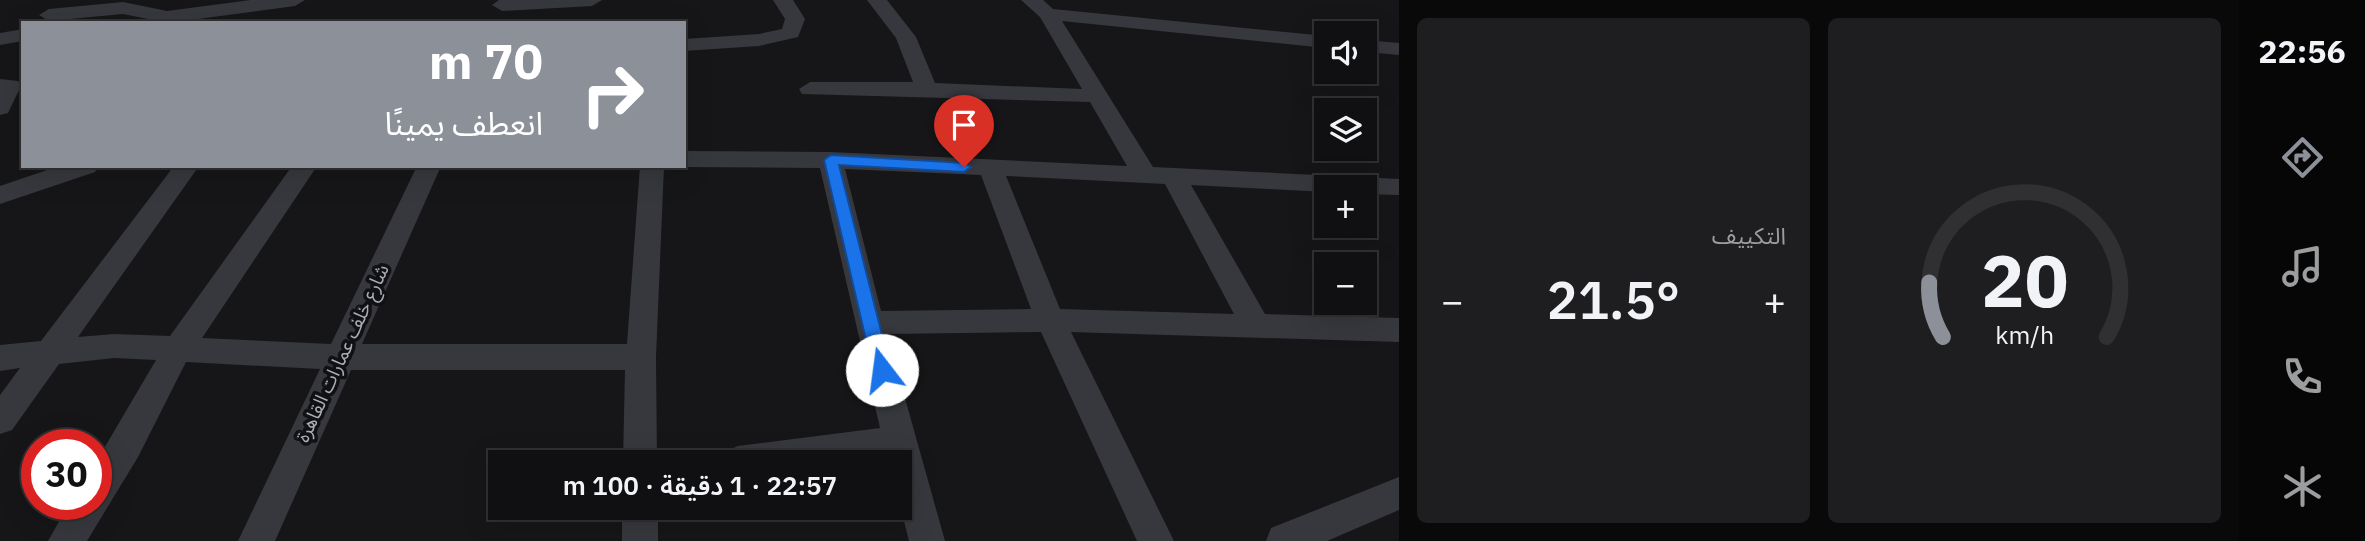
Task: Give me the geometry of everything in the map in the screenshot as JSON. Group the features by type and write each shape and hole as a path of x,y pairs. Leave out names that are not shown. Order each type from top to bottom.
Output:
{"street":[{"path":"52,12 103,4 135,9 167,20 295,0"},
{"path":"500,9 592,0"},
{"path":"686,45 759,40 791,33 795,19 783,0"},
{"path":"877,0 906,37 927,89"},
{"path":"1039,7 1314,41"},
{"path":"1039,7 1144,173"},
{"path":"0,38 21,35"},
{"path":"1377,47 1399,50"},
{"path":"0,108 5,86 21,68"},
{"path":"810,89 927,89 1096,96"},
{"path":"686,159 831,160 1399,187"},
{"path":"831,160 869,323 927,541"},
{"path":"0,195 80,168"},
{"path":"0,420 48,351 144,229 186,168"},
{"path":"112,468 177,350 304,168"},
{"name":"شارع خلف عمارات القاهرة","path":"256,541 428,168"},
{"path":"640,450 641,357 652,168"},
{"path":"991,169 1050,320 1156,541"},
{"path":"1173,175 1256,326"},
{"path":"869,323 1050,320 1399,330"},
{"path":"0,359 48,351 114,346 339,357 641,357"},
{"path":"820,450 900,441"},
{"path":"1284,541 1399,492"},
{"path":"66,541 79,520"},
{"path":"640,520 640,541"}],"route":[{"path":"882,370 831,160 964,167"}]}
